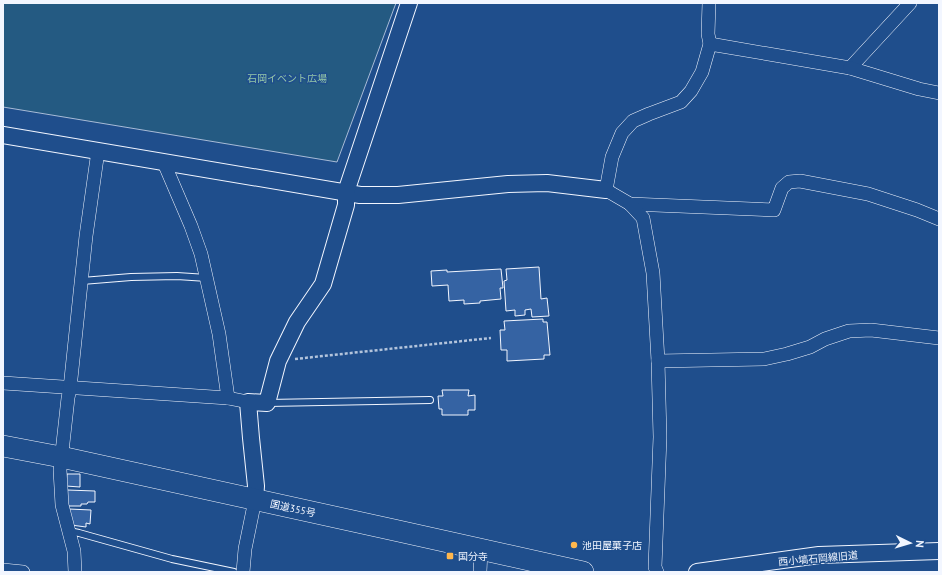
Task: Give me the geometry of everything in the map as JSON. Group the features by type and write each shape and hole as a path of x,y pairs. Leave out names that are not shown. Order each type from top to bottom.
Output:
{"highway":[{"name":"国道355号","path":"3,446 61,457 583,572"}],"street":[{"path":"3,383 228,398 248,402 267,403 278,360 297,322 323,284 346,205 346,192 409,3"},
{"path":"606,190 612,157 622,133 634,121 681,102 691,91 702,72 710,44 708,22 709,3"},
{"path":"850,68 910,3"},
{"path":"710,44 850,68 919,89 939,93"},
{"path":"3,135 360,195 398,196 508,184 548,182 606,190 630,204 643,218 653,273 658,361 660,437 657,572"},
{"path":"75,572 74,551 62,505 60,470 86,236 98,151"},
{"path":"164,163 191,226 201,254 218,334 228,398"},
{"path":"630,204 774,210 782,188 789,182 800,181 868,194 939,219"},
{"path":"658,361 764,358 787,354 810,347 825,339 849,331 871,330 939,338"},
{"path":"243,572 245,550 255,500 256,486 248,402"},
{"path":"480,549 480,572"},
{"name":"西小塙石岡線旧道","path":"698,572 819,555 939,551"},
{"path":"3,570 23,572"}],"lane":[{"path":"82,281 131,277 177,276 207,278"},
{"path":"267,403 430,400"},
{"path":"69,531 172,559 234,572"}],"path":[{"path":"278,360 491,338"}],"green space":[{"name":"石岡イベント広場","path":"3,3 396,3 337,162 3,107"}],"building":[{"path":"539,267 541,299 547,298 549,316 532,317 531,309 525,310 525,315 515,316 515,310 506,311 504,281 507,280 506,269"},
{"path":"501,269 503,288 500,288 501,299 464,304 464,300 449,301 448,285 432,286 431,271 447,270 447,272"},
{"path":"543,319 543,322 547,322 550,355 544,355 544,359 507,361 507,350 501,350 500,330 505,330 504,321"},
{"path":"442,390 469,390 468,396 475,395 475,410 468,410 468,415 442,415 442,409 439,409 438,396 443,396"},
{"path":"67,474 80,474 80,487 66,486"},
{"path":"67,490 95,491 95,502 81,504 81,506 67,506"},
{"path":"69,509 91,510 90,524 86,523 86,527 71,525"}],"place":[{"name":"池田屋菓子店","path":"574,545"},
{"name":"国分寺","path":"450,556"}]}
